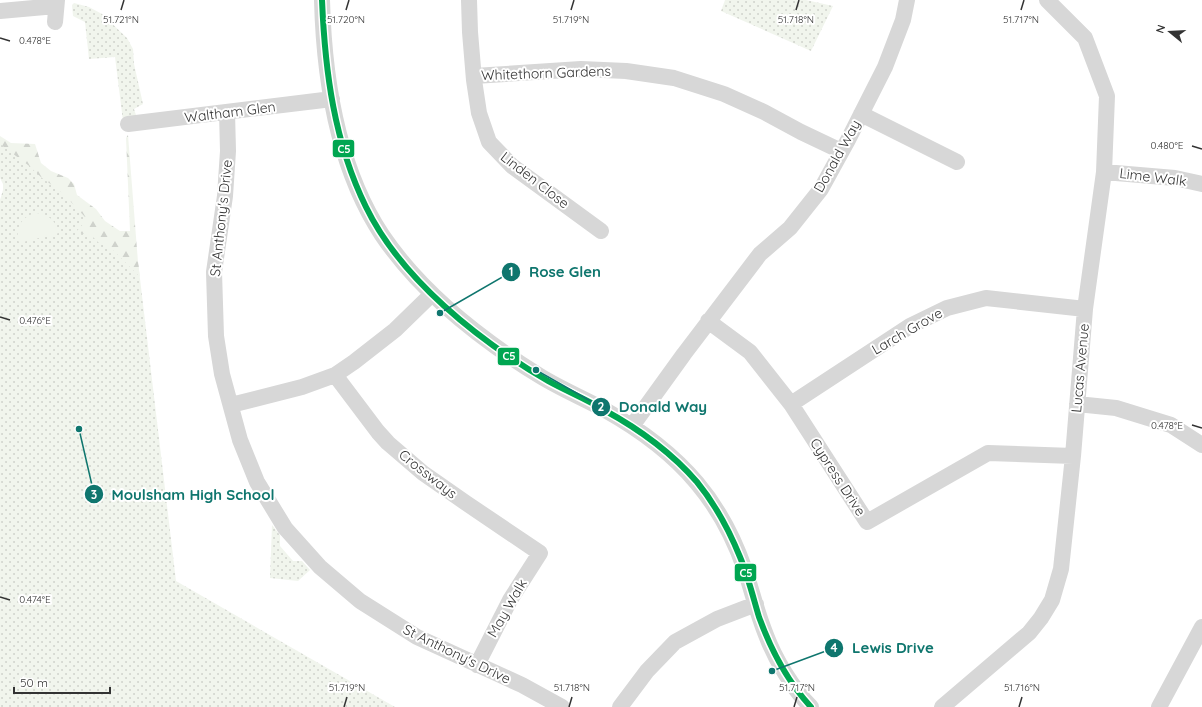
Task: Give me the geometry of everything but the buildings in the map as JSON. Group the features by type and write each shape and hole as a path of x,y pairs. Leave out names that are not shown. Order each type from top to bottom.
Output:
{"street":[{"path":"322,0 325,50 340,140 366,206 382,235 406,266 432,294 479,335 542,377 632,426 676,460 697,483 712,502 725,524 741,560 766,635 782,668 806,702 812,707"},
{"name":"Linden Close","path":"469,0 470,32 479,113 489,142 512,166 601,231"},
{"name":"Donald Way","path":"632,426 708,321 760,254 790,228 821,189 885,67 903,20 908,0"},
{"name":"Lucas Avenue","path":"942,707 1029,633 1041,618 1052,600 1061,569 1073,456 1085,309 1104,172 1107,96 1085,38 1047,0"},
{"path":"0,11 56,3 55,22"},
{"name":"Whitethorn Gardens","path":"474,76 581,69 626,71 674,78 724,94 764,112 800,132 841,151"},
{"name":"Waltham Glen","path":"128,124 332,99"},
{"name":"St Anthony's Drive","path":"227,112 228,151 225,196 214,272 216,336 222,374 240,440 257,482 285,528 320,567 360,601 411,633 522,685 562,707"},
{"path":"861,114 957,162"},
{"name":"Lime Walk","path":"1104,172 1175,178 1202,184"},
{"path":"231,405 302,387 335,375 395,330 432,294"},
{"name":"Larch Grove","path":"791,404 910,326 947,308 986,298 1085,309"},
{"name":"Cypress Drive","path":"708,321 750,352 791,404 867,522 988,453 1073,456"},
{"name":"Crossways","path":"335,375 388,443 423,473 540,553"},
{"path":"1077,404 1116,408 1171,425 1202,445"},
{"name":"May Walk","path":"477,665 510,600 540,553"},
{"path":"620,707 646,671 675,642 717,619 756,604"},
{"path":"1159,707 1202,627"}],"green space":[{"path":"725,0 806,0 833,6 811,51 721,11"},
{"path":"74,3 89,7 102,14 127,38 133,49 134,64 143,104 134,109 136,118 123,121 115,57 89,59 85,22 73,16 72,5"},
{"path":"128,135 140,277 114,251 99,243 92,236 76,232 84,223 85,217 59,190 0,144 0,136 11,143 35,144 41,163 51,171 68,178 74,184 77,195 96,209 105,221 120,231 130,231 126,138"},
{"path":"0,139 92,212 138,262 176,581 395,707 0,707 0,200 3,184 0,178"},
{"path":"34,213 43,214 50,218 56,224 59,233 19,243 18,228 25,218"},
{"path":"272,525 280,535 280,546 293,561 302,561 310,570 298,581 270,578"}],"transit line":[{"name":"C5","path":"322,0 323,27 329,80 339,132 355,182 366,207 381,234 421,283 444,306 469,327 495,347 548,381 617,417 642,433 687,471 704,490 726,527 746,572 759,617 774,653 794,687 811,707"}],"place":[{"name":"Rose Glen","path":"440,313"},
{"name":"Donald Way","path":"536,370"},
{"name":"Moulsham High School","path":"79,429"},
{"name":"Lewis Drive","path":"772,671"}]}
